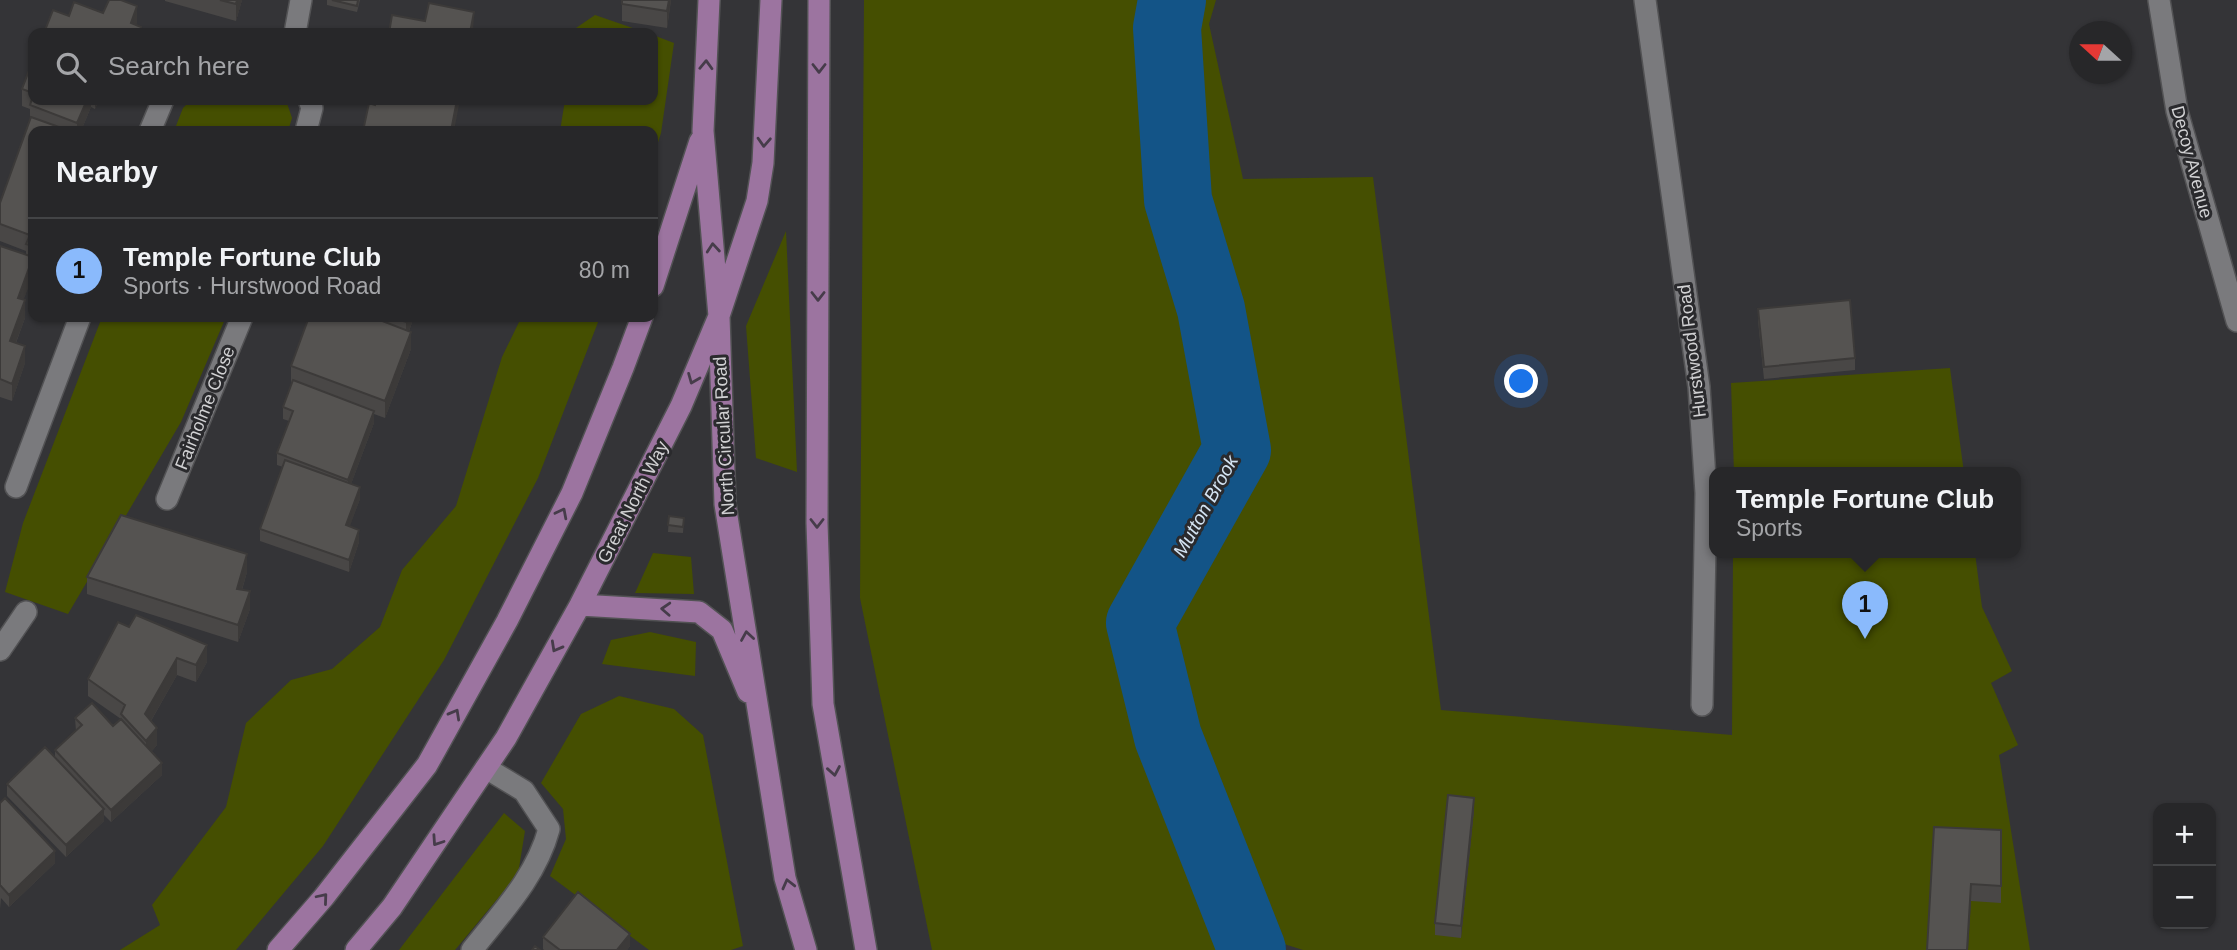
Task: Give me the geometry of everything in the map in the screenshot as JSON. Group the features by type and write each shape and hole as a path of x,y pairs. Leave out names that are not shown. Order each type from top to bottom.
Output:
{"highway":[{"name":"North Circular Road","path":"709,0 703,131 719,316 725,504 785,878 806,950"},
{"name":"Great North Way","path":"356,950 393,907 506,737 580,605 681,406 719,316 757,201 764,163 771,0"},
{"path":"819,0 817,523 822,704 866,950"},
{"path":"658,270 703,131"},
{"path":"278,950 324,897 427,765 507,621 572,493 640,322"},
{"path":"580,605 699,612 722,630 762,726"}],"street":[{"path":"296,28 301,0"},
{"name":"Hurstwood Road","path":"1645,0 1699,387 1706,493 1702,705"},
{"name":"Decoy Avenue","path":"2159,0 2177,111 2237,321"},
{"path":"152,126 161,105"},
{"path":"307,126 311,105"},
{"path":"16,488 78,322"},
{"name":"Fairholme Close","path":"167,499 240,322"},
{"path":"0,650 26,611"},
{"path":"472,950 530,876 542,852 549,829 524,791 486,768"}],"green space":[{"path":"864,0 1216,0 1209,24 1243,179 1373,177 1441,710 1732,735 1733,558 1976,558 1982,607 2012,671 1991,683 2018,745 1999,755 2030,950 1303,950 1284,944 1283,950 932,950 860,598"},
{"path":"595,15 633,28 576,28"},
{"path":"658,37 674,43 658,142 658,126 561,126 564,105 658,105"},
{"path":"186,105 288,105 292,118 290,126 176,126"},
{"path":"786,231 797,472 756,458 746,326"},
{"path":"100,322 224,322 181,422 68,614 5,592 23,523"},
{"path":"519,322 598,322 538,478 444,660 323,846 236,950 120,950 160,925 152,905 226,807 246,723 291,680 332,669 380,627 402,570 456,506 502,357"},
{"path":"1950,368 1963,467 1734,467 1731,383"},
{"path":"653,553 691,557 694,594 635,593"},
{"path":"650,632 696,642 695,676 602,664 611,640"},
{"path":"619,696 674,709 703,735 743,946 731,950 649,950 550,876 566,839 563,809 541,783 581,714"},
{"path":"504,813 525,831 518,874 455,950 399,950"}],"building":[{"path":"109,0 121,0 137,6 131,23 141,28 46,28 53,10 69,16 74,2 103,13"},
{"path":"220,0 237,0 236,4"},
{"path":"332,0 358,0 357,6"},
{"path":"622,0 669,0 667,11 622,4"},
{"path":"429,3 474,12 471,28 390,28 392,15 425,21"},
{"path":"28,73 28,91 22,89"},
{"path":"30,105 85,105 77,123"},
{"path":"369,105 456,105 452,126 364,126"},
{"path":"31,117 56,126 28,126 28,234 0,224 0,203"},
{"path":"0,246 28,255 28,271 18,298 25,300 10,341 25,346 12,384 0,379"},
{"path":"1850,300 1855,358 1764,367 1758,309"},
{"path":"307,322 385,322 411,332 385,401 291,366"},
{"path":"293,380 374,411 348,480 277,453 293,411 283,407"},
{"path":"285,460 360,487 346,525 359,530 349,560 260,529"},
{"path":"121,515 247,554 237,589 250,591 238,625 87,577"},
{"path":"669,516 684,518 683,527 668,525"},
{"path":"136,615 207,645 196,665 177,658 145,714 157,728 146,741 121,714 125,705 88,679 118,622 129,627"},
{"path":"92,703 113,726 121,719 162,763 111,810 55,750 82,725 75,718"},
{"path":"45,747 104,809 66,845 7,784"},
{"path":"1448,795 1474,798 1461,926 1435,923"},
{"path":"5,798 55,851 9,895 0,885 0,803"},
{"path":"1934,827 2001,830 2001,886 1971,884 1967,950 1927,950"},
{"path":"578,892 630,934 617,950 560,950 543,937"}],"waterway":[{"name":"Mutton Brook","path":"1172,0 1167,28 1178,200 1211,309 1237,450 1140,623 1168,737 1252,950"}],"place":[{"name":"Temple Fortune Club","path":"1865,639"}]}
